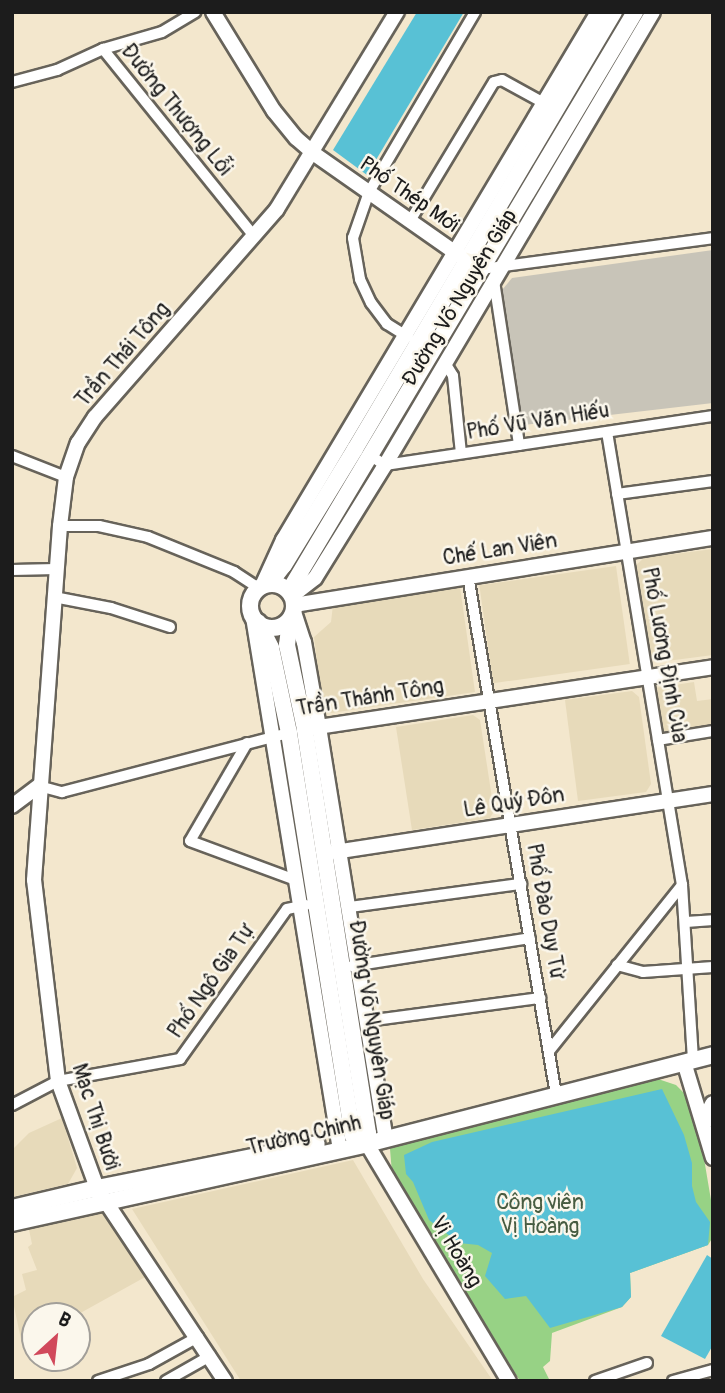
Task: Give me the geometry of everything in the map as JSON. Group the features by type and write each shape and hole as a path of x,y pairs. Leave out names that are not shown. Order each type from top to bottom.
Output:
{"main road":[{"name":"Đường Võ Nguyên Giáp","path":"263,586 284,565 349,445 461,257 614,12"},
{"name":"Đường Võ Nguyên Giáp","path":"362,1139 341,968 304,730 287,645 292,604 371,456 482,268 580,120 635,12"},
{"path":"263,586 292,604 271,628 255,620 250,603 263,586"},
{"name":"Đường Võ Nguyên Giáp","path":"255,620 271,648 304,730 309,904 362,1139"},
{"name":"Trường Chinh","path":"12,1208 97,1188 362,1139 637,1076 643,1072 713,1055"},
{"name":"Trường Chinh","path":"12,1223 108,1203 555,1088 634,1070 643,1072"},
{"path":"704,1122 713,1104"}],"street":[{"path":"103,50 162,32 195,12"},
{"name":"Phố Thép Mới","path":"214,12 274,111 313,153 461,257 482,268"},
{"name":"Trần Thái Tông","path":"39,786 55,569 66,477 78,443 95,417 277,209 397,12"},
{"path":"412,340 387,324 371,303 358,268 353,238 369,192 475,12"},
{"name":"Đường Võ Nguyên Giáp","path":"461,257 544,103 598,12"},
{"name":"Đường Võ Nguyên Giáp","path":"292,604 316,578 385,465 503,266 580,120 653,12"},
{"name":"Đường Thượng Lỗi","path":"12,82 57,70 103,50 254,236"},
{"path":"410,221 494,82 502,80 544,103"},
{"path":"482,268 713,238"},
{"path":"494,281 519,444"},
{"path":"445,363 453,376 461,453"},
{"name":"Phố Vũ Văn Hiếu","path":"385,465 713,416"},
{"name":"Phố Lương Định Của","path":"607,432 687,922 689,1061"},
{"path":"12,456 66,477"},
{"path":"371,456 385,465"},
{"path":"617,494 713,481"},
{"path":"60,526 99,526 148,537 263,586"},
{"name":"Chế Lan Viên","path":"292,604 713,538"},
{"path":"12,570 55,569"},
{"name":"Phố Đào Duy Từ","path":"468,576 555,1088"},
{"path":"54,597 111,608 170,627"},
{"name":"Đường Võ Nguyên Giáp","path":"255,620 272,737 298,881 309,904"},
{"name":"Trần Thánh Tông","path":"39,786 62,792 304,730 713,667"},
{"name":"Đường Võ Nguyên Giáp","path":"304,730 340,851 368,1021 362,1139"},
{"path":"658,740 713,731"},
{"path":"247,743 190,841 298,881"},
{"path":"12,806 39,786"},
{"name":"Mạc Thị Bưởi","path":"39,786 34,880 58,1082 97,1188 225,1381"},
{"name":"Lê Quý Đôn","path":"322,854 713,793"},
{"path":"350,907 521,884"},
{"path":"549,1051 571,1027 682,885"},
{"name":"Phố Ngô Gia Tự","path":"12,1105 58,1082 180,1059 287,909 309,904"},
{"path":"687,922 713,920"},
{"path":"341,968 530,938"},
{"path":"617,965 643,972 713,967"},
{"path":"368,1021 540,998"},
{"path":"689,1061 713,1158"},
{"name":"Vị Hoàng","path":"362,1139 509,1381"},
{"path":"101,1380 149,1364 198,1337"},
{"path":"166,1381 210,1356"},
{"path":"595,1381 647,1363"},
{"path":"673,1381 713,1370"}],"shaded area":[{"path":"713,250 713,403 515,426 497,296 512,278"},
{"path":"713,549 713,655 659,662 652,658 635,566 644,558"},
{"path":"616,566 630,664 493,683 479,585"},
{"path":"460,587 475,692 324,714 314,637 331,622 333,605"},
{"path":"694,682 697,701 713,699 713,724 662,732 655,688"},
{"path":"632,691 639,697 651,784 646,792 578,801 565,700"},
{"path":"473,715 480,720 494,811 490,818 412,830 396,727"},
{"path":"62,1118 77,1168 68,1184 12,1197 12,1150 29,1133"},
{"path":"353,1160 423,1279 493,1381 241,1381 132,1209"},
{"path":"100,1206 147,1276 91,1307 91,1302 21,1302 21,1339 12,1297 26,1290 22,1274 37,1270 28,1247 32,1244 28,1225"}],"green space":[{"name":"Công viên Vị Hoàng","path":"658,1079 676,1085 687,1096 697,1117 713,1212 713,1237 708,1245 630,1273 631,1297 622,1307 552,1333 550,1361 543,1367 550,1381 520,1381 392,1173 390,1149 404,1138"}],"water":[{"path":"417,12 464,12 367,175 333,150"},
{"name":"Công viên Vị Hoàng","path":"662,1089 684,1135 692,1163 692,1186 696,1202 710,1222 708,1245 630,1273 631,1297 622,1307 550,1328 526,1296 505,1299 485,1276 492,1253 478,1245 459,1243 429,1220 413,1182 406,1174 404,1155 432,1142"},
{"path":"707,1255 713,1259 713,1345 705,1359 661,1336"}]}
